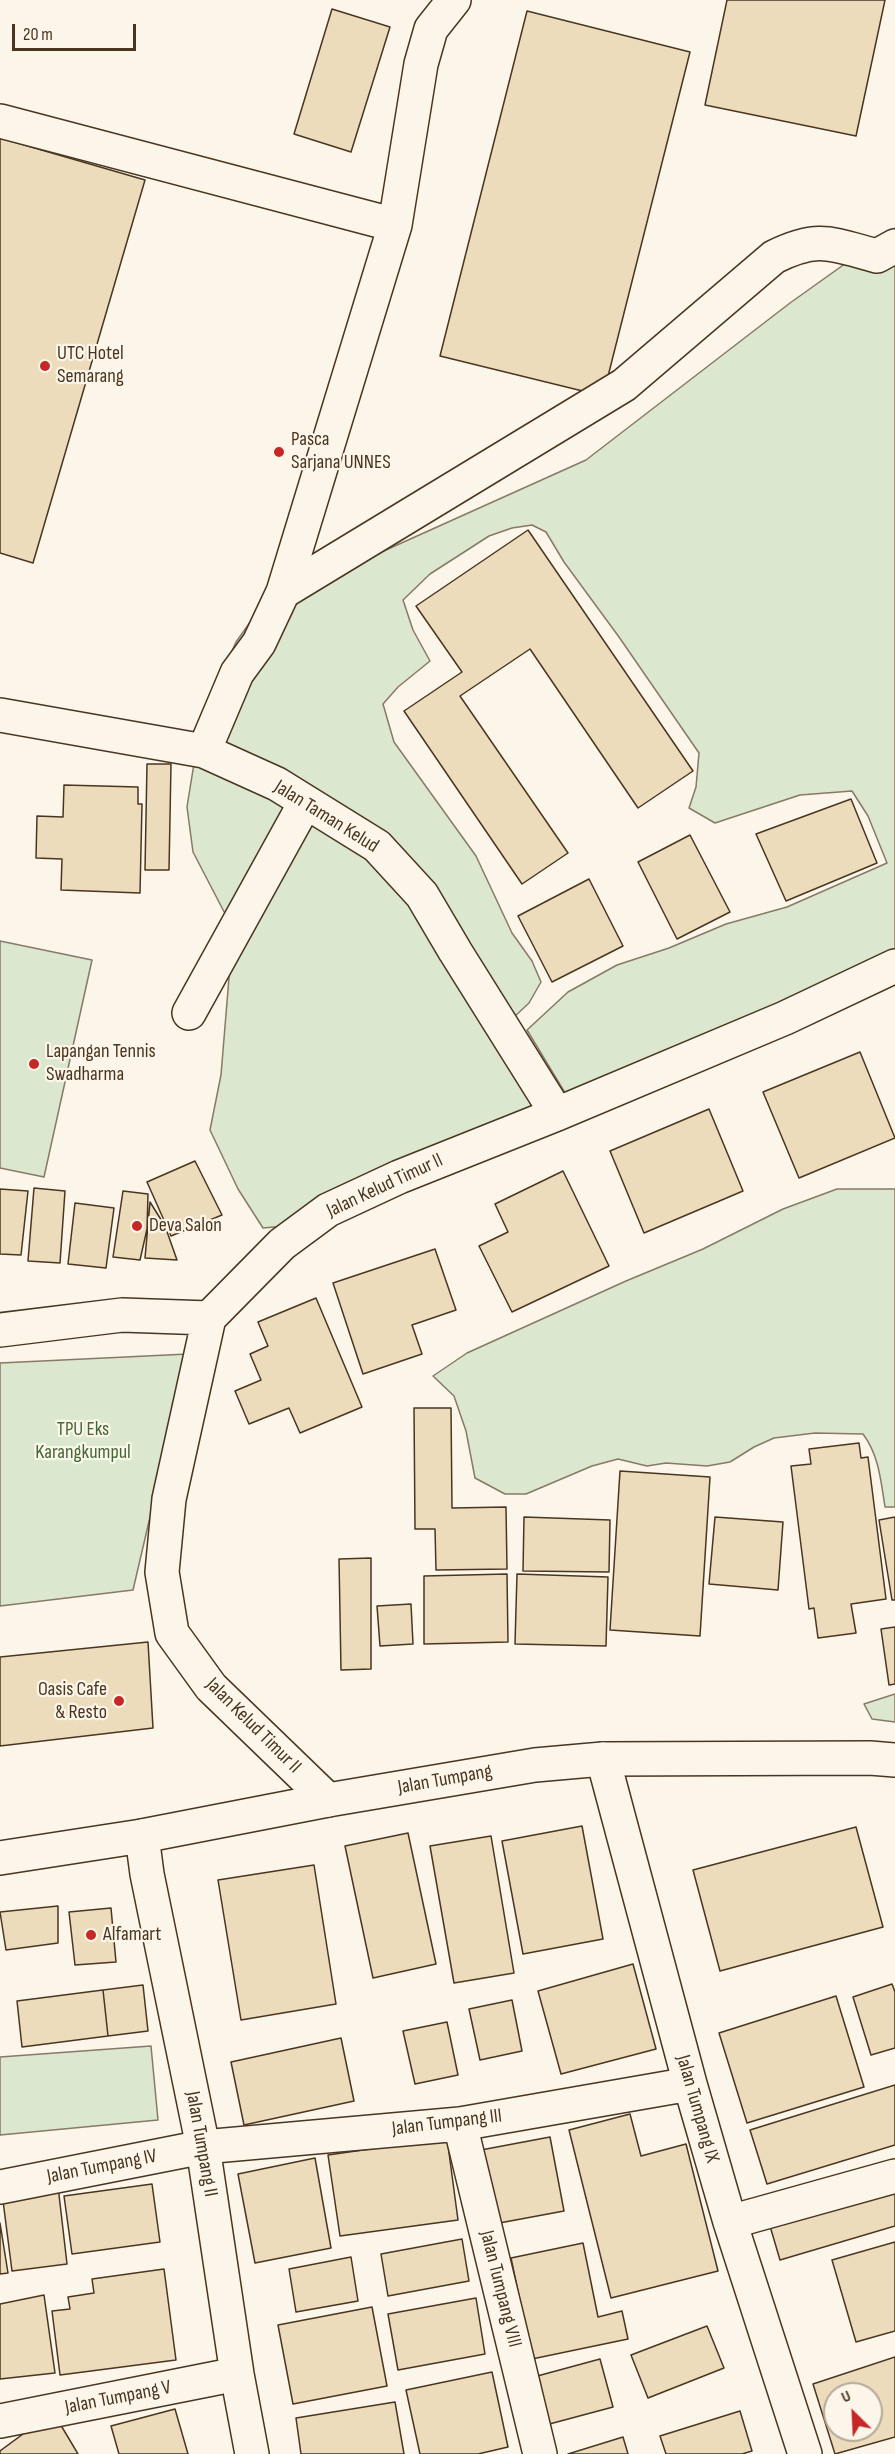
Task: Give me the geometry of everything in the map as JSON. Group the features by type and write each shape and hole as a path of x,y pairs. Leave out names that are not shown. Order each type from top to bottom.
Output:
{"street":[{"path":"204,751 237,673 259,644 283,592 395,225 421,64 431,29 454,0"},
{"path":"0,122 395,225"},
{"path":"283,592 624,385 774,257 798,245 826,242 877,256 895,246"},
{"name":"Jalan Taman Kelud","path":"0,715 204,751 277,784 377,846 422,895 557,1114"},
{"path":"189,1013 305,802"},
{"name":"Jalan Kelud Timur II","path":"328,1800 211,1687 172,1633 162,1572 169,1500 209,1318 282,1244 328,1210 399,1177 557,1114 785,1018 895,966"},
{"path":"0,1330 122,1316 209,1318"},
{"name":"Jalan Tumpang","path":"0,1858 142,1836 328,1800 535,1765 603,1760 870,1758 895,1760"},
{"name":"Jalan Tumpang IX","path":"603,1760 690,2084 730,2222 805,2454"},
{"name":"Jalan Tumpang II","path":"142,1836 147,1874 203,2147 237,2374 252,2454"},
{"name":"Jalan Tumpang III","path":"203,2147 460,2124 690,2084"},
{"name":"Jalan Tumpang VIII","path":"460,2124 540,2454"},
{"name":"Jalan Tumpang IV","path":"0,2187 203,2147"},
{"path":"730,2222 895,2176"},
{"name":"Jalan Tumpang V","path":"0,2421 237,2374"}],"green space":[{"path":"895,228 895,957 576,1111 527,1030 568,992 617,965 669,948 726,924 787,907 887,863 868,816 852,791 800,795 715,823 689,808 696,787 699,753 564,562 546,532 532,525 512,528 489,536 430,574 403,600 413,630 430,661 398,687 383,704 394,742 476,856 512,933 532,961 541,982 529,1003 513,1018 540,1123 331,1222 263,1228 238,1189 210,1130 221,1075 233,929 193,852 187,807 201,720 236,642 258,611 357,563 586,460 790,303"},
{"name":"Lapangan Tennis Swadharma","path":"0,941 92,960 44,1177 0,1168"},
{"path":"837,1189 895,1189 895,1507 885,1507 876,1460 863,1434 815,1433 774,1438 730,1462 707,1466 666,1463 647,1466 618,1459 592,1466 526,1494 505,1494 475,1478 466,1431 454,1396 433,1376 467,1353 703,1249 783,1209"},
{"name":"TPU Eks Karangkumpul","path":"188,1354 133,1590 0,1606 0,1363"},
{"path":"895,1694 895,1722 872,1719 864,1704"},
{"path":"151,2046 158,2120 0,2135 0,2057"}],"building":[{"path":"727,0 885,0 856,136 705,105"},
{"path":"332,9 390,27 351,152 294,134"},
{"path":"527,11 690,52 603,396 440,356"},
{"name":"UTC Hotel Semarang","path":"0,138 145,180 33,563 0,553"},
{"path":"528,530 693,771 638,808 530,649 460,696 568,853 522,884 404,711 462,672 416,606"},
{"path":"147,764 171,764 169,870 145,870"},
{"path":"64,785 138,787 138,804 142,804 140,893 61,890 62,859 36,858 37,816 63,817"},
{"path":"851,799 877,863 786,901 756,834"},
{"path":"690,835 730,912 677,939 638,862"},
{"path":"589,879 623,946 552,982 518,916"},
{"path":"860,1052 895,1138 799,1178 763,1092"},
{"path":"709,1109 743,1191 644,1233 610,1151"},
{"path":"195,1161 222,1215 171,1236 147,1182"},
{"path":"563,1171 609,1266 512,1312 479,1246 508,1232 495,1204"},
{"path":"34,1188 65,1191 60,1263 28,1261"},
{"path":"0,1189 28,1191 21,1255 0,1254"},
{"path":"123,1191 148,1194 147,1229 140,1260 113,1257"},
{"path":"150,1202 165,1226 177,1260 145,1258"},
{"path":"75,1203 114,1208 106,1268 68,1264"},
{"path":"435,1249 456,1310 412,1325 422,1354 363,1374 333,1283"},
{"path":"316,1298 362,1407 300,1433 289,1408 249,1424 235,1391 261,1380 250,1354 268,1346 258,1322"},
{"path":"414,1408 451,1408 452,1508 506,1507 507,1569 436,1570 435,1529 415,1529"},
{"path":"859,1443 861,1458 868,1457 886,1599 851,1604 856,1633 818,1638 814,1608 809,1609 791,1466 811,1464 809,1449"},
{"path":"620,1471 710,1477 700,1636 610,1630"},
{"path":"524,1517 610,1520 609,1572 523,1571"},
{"path":"715,1517 783,1522 778,1590 709,1584"},
{"path":"895,1517 895,1600 892,1600 879,1520"},
{"path":"371,1558 371,1669 341,1670 339,1559"},
{"path":"507,1574 508,1642 424,1644 424,1576"},
{"path":"517,1574 608,1577 606,1646 515,1644"},
{"path":"411,1604 413,1644 380,1646 377,1606"},
{"path":"895,1627 895,1684 889,1685 881,1629"},
{"path":"148,1642 153,1728 0,1746 0,1657"},
{"path":"582,1826 603,1939 523,1954 502,1841"},
{"path":"856,1827 883,1927 720,1971 693,1870"},
{"path":"408,1833 436,1964 373,1978 345,1846"},
{"path":"491,1836 514,1973 454,1983 430,1846"},
{"path":"314,1865 336,2004 241,2020 218,1880"},
{"path":"58,1906 58,1943 6,1950 0,1912"},
{"path":"111,1908 116,1962 75,1965 69,1912"},
{"path":"633,1964 656,2049 561,2074 538,1991"},
{"path":"892,1984 895,1992 895,2048 871,2055 853,1997"},
{"path":"143,1985 148,2031 108,2036 103,1990"},
{"path":"103,1990 108,2036 22,2047 17,2001"},
{"path":"836,1996 864,2087 747,2123 719,2033"},
{"path":"512,2000 522,2051 480,2060 469,2009"},
{"path":"447,2022 458,2075 415,2084 403,2031"},
{"path":"341,2038 354,2101 244,2125 231,2062"},
{"path":"895,2085 895,2145 767,2184 750,2130"},
{"path":"630,2114 641,2156 686,2144 718,2271 611,2298 569,2130"},
{"path":"550,2137 564,2211 494,2224 481,2150"},
{"path":"447,2138 458,2220 340,2236 328,2155"},
{"path":"315,2158 331,2248 255,2263 238,2174"},
{"path":"152,2184 160,2242 72,2254 64,2196"},
{"path":"58,2186 67,2264 12,2271 2,2193"},
{"path":"895,2190 895,2226 780,2260 770,2226"},
{"path":"0,2223 8,2273 0,2274"},
{"path":"462,2239 469,2281 388,2296 381,2254"},
{"path":"895,2242 895,2331 856,2342 832,2260"},
{"path":"583,2243 598,2317 622,2311 628,2339 532,2359 511,2258"},
{"path":"351,2257 358,2301 296,2312 289,2269"},
{"path":"164,2269 176,2360 60,2375 52,2311 70,2309 68,2297 94,2293 92,2279"},
{"path":"44,2295 55,2373 0,2379 0,2304"},
{"path":"476,2298 485,2354 398,2370 388,2314"},
{"path":"372,2307 387,2386 293,2404 278,2325"},
{"path":"707,2326 724,2368 648,2398 631,2355"},
{"path":"895,2357 895,2437 883,2440 883,2382 823,2382 823,2416 813,2384"},
{"path":"600,2359 613,2407 542,2426 530,2378"},
{"path":"492,2372 508,2447 478,2454 420,2454 406,2390"},
{"path":"395,2402 404,2454 301,2454 296,2418"},
{"path":"175,2409 188,2454 119,2454 111,2426"},
{"path":"740,2411 752,2451 742,2454 666,2454 660,2436"},
{"path":"53,2412 78,2454 0,2454 0,2451"},
{"path":"623,2437 628,2454 568,2454"},
{"path":"831,2442 877,2442 835,2454"}],"place":[{"name":"UTC Hotel Semarang","path":"45,366"},
{"name":"Pasca Sarjana UNNES","path":"279,452"},
{"name":"Lapangan Tennis Swadharma","path":"34,1064"},
{"name":"Deva Salon","path":"137,1226"},
{"name":"Oasis Cafe & Resto","path":"119,1701"},
{"name":"Alfamart","path":"91,1935"}]}
